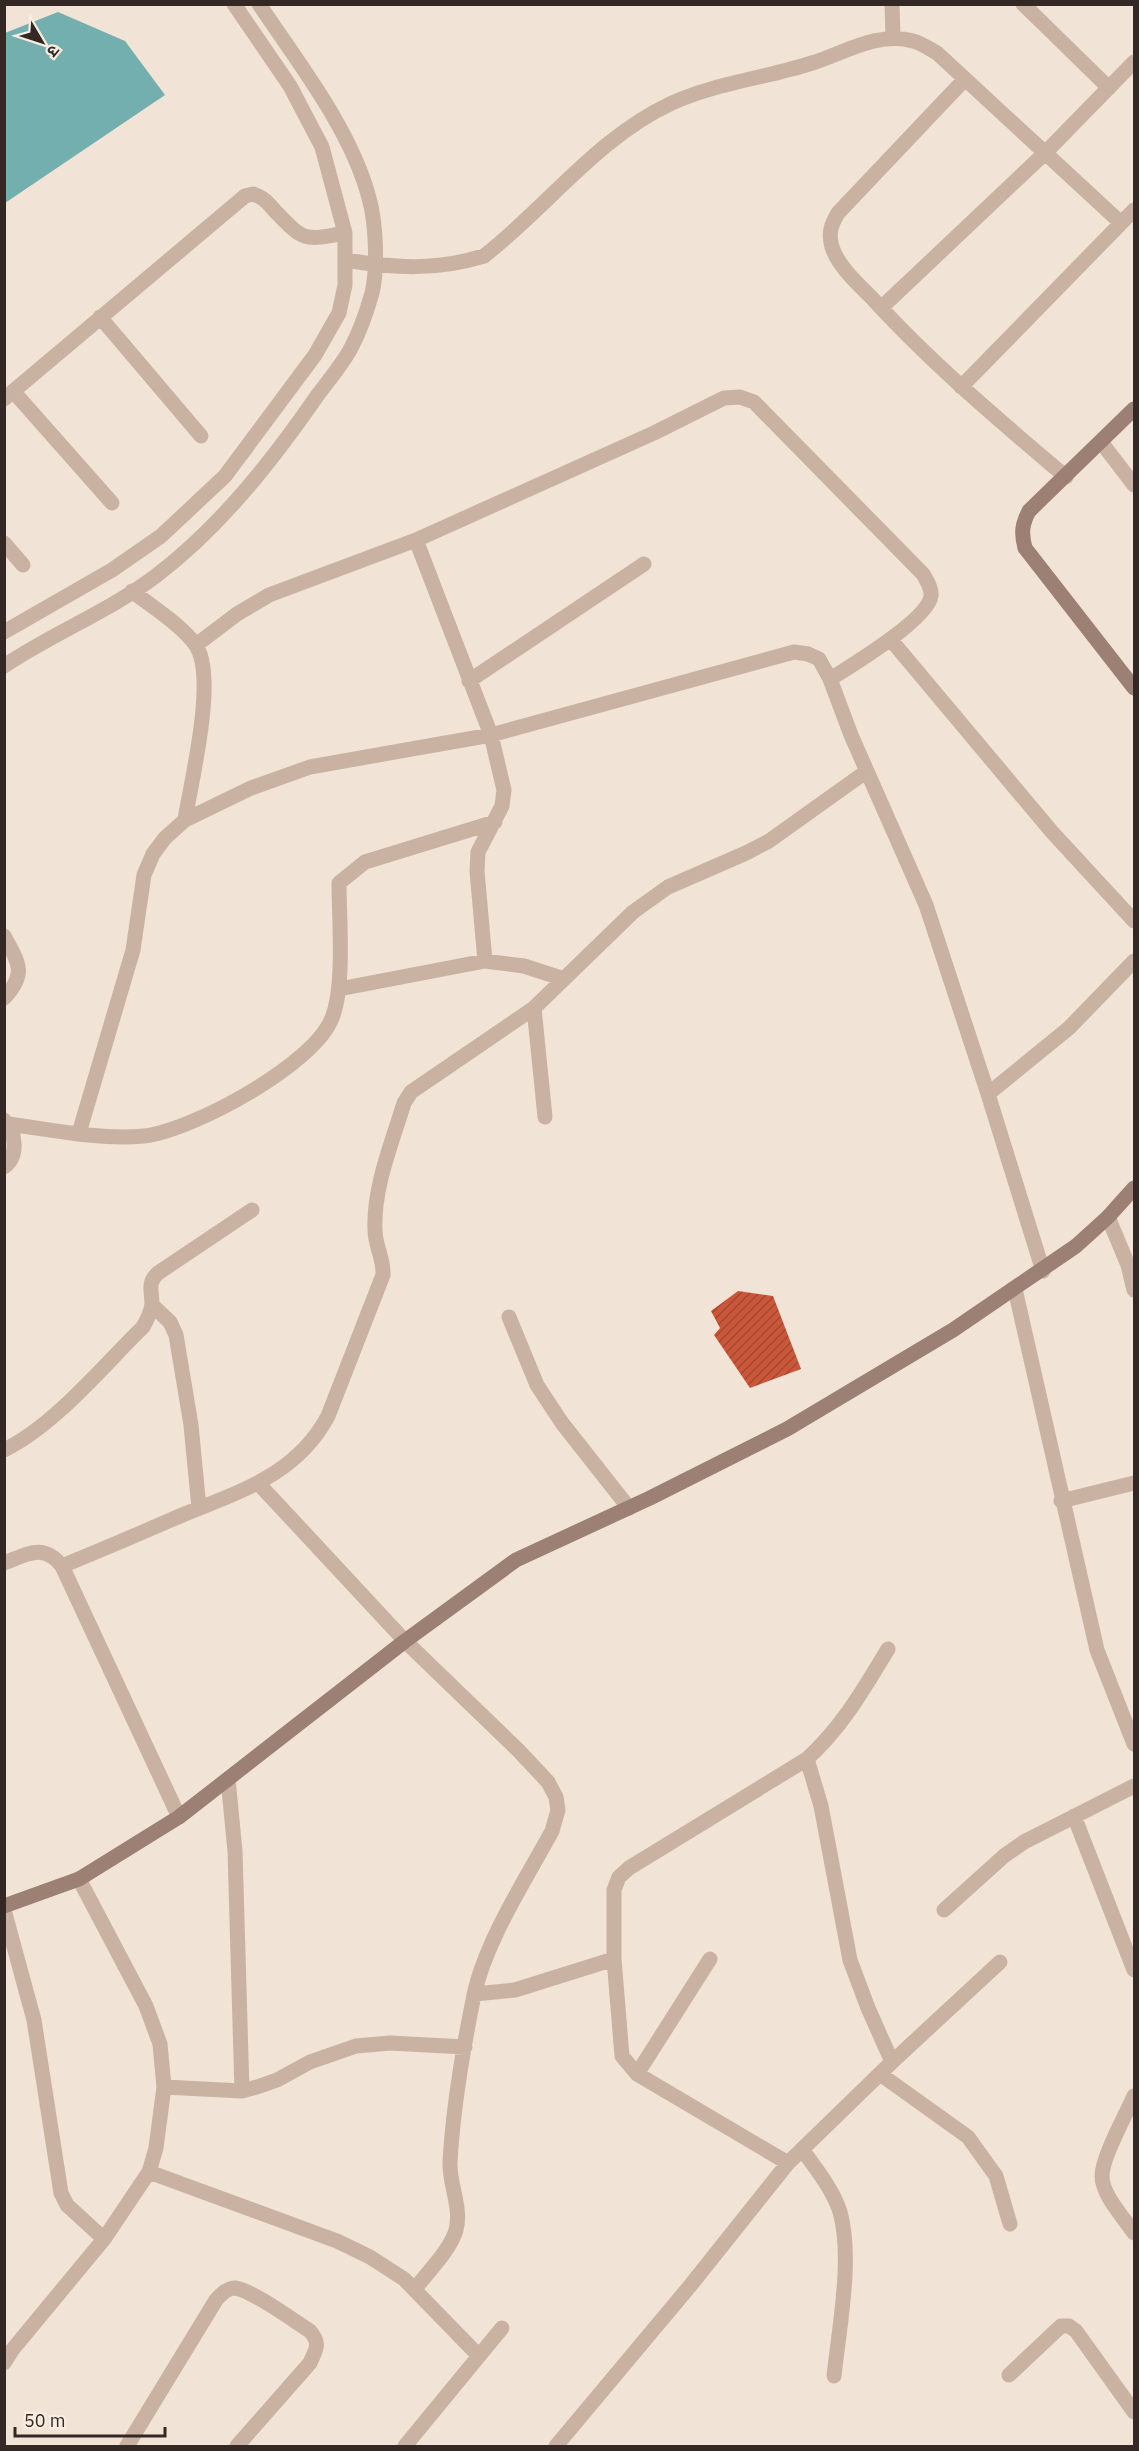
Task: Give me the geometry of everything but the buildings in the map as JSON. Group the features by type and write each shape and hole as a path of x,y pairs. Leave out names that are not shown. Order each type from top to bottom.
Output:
{"street":[{"path":"4,632 112,570 161,536 225,476 315,355 339,313 345,285 345,233 322,147 290,86 234,4"},
{"path":"4,666 156,576 191,547 252,483 308,410 350,349 372,291 375,265 370,199 355,160 307,76 260,4"},
{"path":"892,4 893,38"},
{"path":"1023,4 1109,88"},
{"path":"345,260 375,265 422,268 457,264 484,255 614,139 671,104 706,90 763,78 814,63 869,42 893,38 914,41 937,53 1121,223"},
{"path":"881,308 1045,153 1134,62"},
{"path":"965,79 838,213 829,230 832,248 845,270 961,387 1066,477"},
{"path":"112,503 9,395 245,196 253,194 261,197 298,235 316,238 345,233"},
{"path":"961,387 1134,210"},
{"path":"100,317 201,436"},
{"path":"196,645 237,614 269,595 416,540 654,434 724,398 740,397 754,402 923,574 929,585 931,597 926,607 891,640 830,679"},
{"path":"1134,409 1026,516 1022,533 1024,548 1134,688"},
{"path":"1101,442 1134,485"},
{"path":"416,540 491,735 504,790 502,806 478,852 477,871 485,961"},
{"path":"4,543 23,565"},
{"path":"469,681 644,564"},
{"path":"132,591 196,645 201,657 204,671 204,702 185,820"},
{"path":"891,640 1052,832 1134,921"},
{"path":"79,1133 133,950 144,874 153,854 165,838 185,820 251,788 310,767 491,735 794,652 808,654 819,659 830,679 926,906 988,1094 1042,1271"},
{"path":"62,1566 260,1484 302,1452 318,1435 328,1416 352,1349 383,1275 384,1262 375,1232 375,1204 404,1103 411,1092 534,1008 633,912 668,887 769,841 867,771"},
{"path":"7,1122 118,1137 145,1136 173,1130 209,1114 285,1070 312,1048 324,1034 333,1018 339,989 339,883 365,862 495,822"},
{"path":"4,936 15,956 19,978 15,987 4,998"},
{"path":"339,989 485,961 524,966 564,979"},
{"path":"988,1094 1069,1028 1134,961"},
{"path":"534,1008 545,1117"},
{"path":"4,1167 9,1164 14,1152 14,1139 7,1122"},
{"path":"4,1906 80,1879 179,1817 405,1641 516,1560 629,1508 787,1429 953,1330 1076,1246 1108,1217 1134,1188"},
{"path":"4,1450 18,1444 48,1421 142,1327 150,1316 152,1305 149,1286 152,1278 252,1210"},
{"path":"1108,1217 1128,1265 1134,1290"},
{"path":"1015,1289 1096,1650 1134,1744"},
{"path":"152,1305 170,1322 176,1335 190,1425 199,1508"},
{"path":"509,1317 537,1385 562,1423 629,1508"},
{"path":"1061,1501 1134,1483"},
{"path":"260,1484 405,1641 518,1750 548,1782 556,1797 558,1810 552,1831 483,1961 465,2047 450,2164 457,2212 457,2229 449,2244 415,2289"},
{"path":"4,1563 35,1552 47,1553 62,1566 179,1817"},
{"path":"788,2163 637,2074 622,2056 614,1959 614,1890 619,1877 629,1868 807,1759 829,1739 845,1719 888,1649"},
{"path":"807,1759 822,1806 850,1960 892,2062"},
{"path":"228,1779 235,1851 242,2091"},
{"path":"944,1910 1004,1856 1024,1842 1134,1786"},
{"path":"1074,1816 1134,1970"},
{"path":"4,2363 104,2239 149,2172 156,2148 164,2087 159,2044 146,2006 80,1879"},
{"path":"4,1910 34,2020 61,2193 67,2205 104,2239"},
{"path":"475,1994 515,1990 614,1959"},
{"path":"637,2074 710,1959"},
{"path":"556,2446 690,2286 788,2163 1000,1962"},
{"path":"164,2087 242,2091 277,2080 310,2062 356,2046 390,2043 465,2047"},
{"path":"880,2074 968,2137 996,2176 1010,2224"},
{"path":"1134,2096 1109,2151 1102,2176 1107,2193 1134,2234"},
{"path":"802,2149 831,2193 840,2212 845,2265 834,2376"},
{"path":"149,2172 337,2241 389,2269 415,2289 479,2356"},
{"path":"127,2446 216,2300 224,2291 234,2288 248,2292 266,2303 310,2331 316,2339 316,2349 310,2363 237,2446"},
{"path":"1008,2375 1061,2326 1069,2326 1076,2331 1134,2412"},
{"path":"405,2446 502,2328"}],"water":[{"path":"58,12 125,41 165,95 5,203 5,33"}]}
